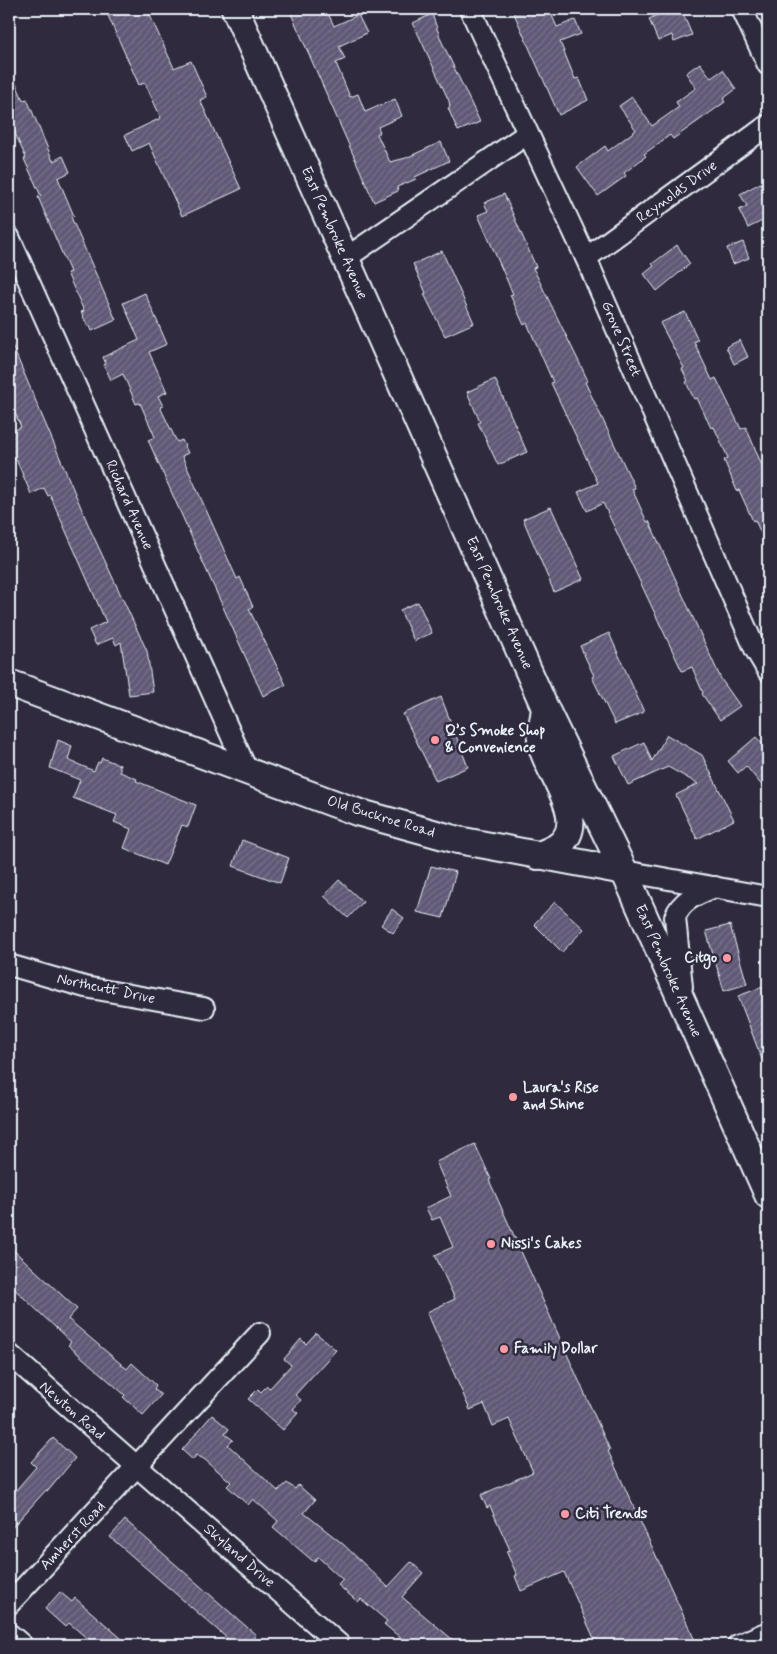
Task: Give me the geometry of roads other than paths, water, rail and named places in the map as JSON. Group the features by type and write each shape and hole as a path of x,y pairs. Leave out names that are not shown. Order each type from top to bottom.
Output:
{"main road":[{"name":"East Pembroke Avenue","path":"235,9 545,708 624,871 768,1195"},
{"name":"Old Buckroe Road","path":"9,683 357,812 458,840 624,871"},
{"path":"537,856 558,846 568,833 570,823 567,803 541,742 545,708"}],"street":[{"name":"Grove Street","path":"470,9 586,258 755,649 768,671"},
{"path":"742,9 768,65"},
{"name":"Reynolds Drive","path":"586,258 768,125"},
{"path":"346,258 527,134"},
{"name":"Richard Avenue","path":"9,237 248,773"},
{"name":"Old Buckroe Road","path":"624,871 768,896"},
{"path":"684,1005 675,917 679,909 688,900 715,887"},
{"name":"Northcutt Drive","path":"9,964 85,987 204,1008"},
{"name":"Amherst Road","path":"9,1604 260,1333"},
{"name":"Newton Road","path":"9,1354 137,1467"},
{"name":"Skyland Drive","path":"137,1467 340,1645"},
{"path":"738,1645 768,1632"},
{"path":"9,1634 22,1645"}],"place":[{"name":"Q’s Smoke Shop & Convenience","path":"435,740"},
{"name":"Citgo","path":"727,958"},
{"name":"Laura's Rise and Shine","path":"513,1097"},
{"name":"Nissi's Cakes","path":"491,1244"},
{"name":"Family Dollar","path":"504,1349"},
{"name":"Citi Trends","path":"565,1514"}]}
